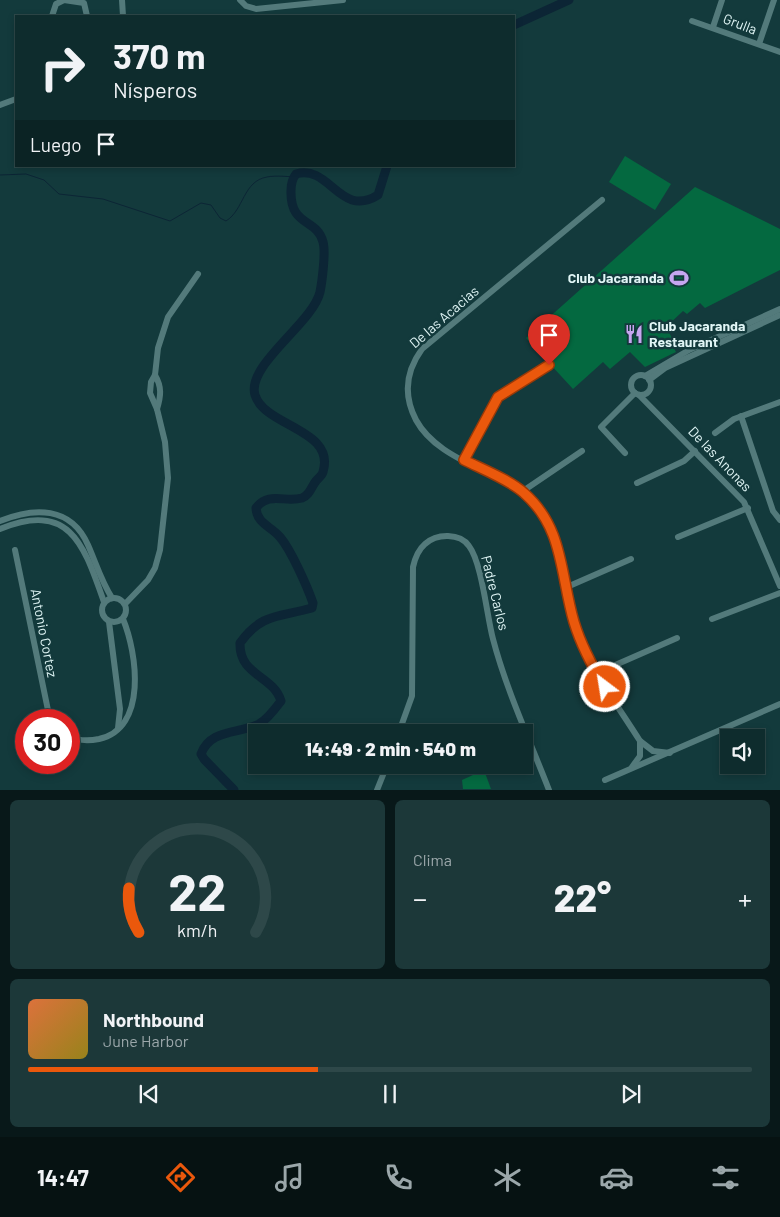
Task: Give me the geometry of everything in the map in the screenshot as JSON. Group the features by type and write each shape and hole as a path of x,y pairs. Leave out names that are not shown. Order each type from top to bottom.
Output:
{"street":[{"path":"122,0 123,15"},
{"path":"240,0 246,6 256,9 343,0"},
{"path":"712,27 722,0"},
{"path":"759,44 774,0"},
{"path":"52,15 56,4 60,1 84,1 87,15"},
{"name":"Grulla","path":"692,21 780,52"},
{"path":"0,105 15,99"},
{"name":"De las Acacias","path":"602,200 422,349 413,362 408,380 408,397 416,419 429,439 523,492 550,524 574,621 585,651 640,742"},
{"path":"157,409 161,396 156,375 158,348 168,317 198,274"},
{"path":"744,328 780,309"},
{"path":"647,378 689,350 780,315"},
{"path":"464,460 498,397 549,365"},
{"path":"124,604 148,580 155,568 160,550 168,478 165,442 157,409 150,393 151,382 156,375"},
{"path":"625,453 601,430 601,427 637,394 648,391 651,386 647,378 640,375 633,379 631,387 637,394"},
{"path":"648,391 655,412"},
{"name":"De las Anonas","path":"637,394 735,491 748,508 780,586"},
{"path":"715,432 740,416 780,402"},
{"path":"740,416 774,511 780,520"},
{"path":"523,492 582,451"},
{"path":"637,484 684,461 694,451"},
{"path":"678,537 748,508"},
{"path":"0,521 16,514 34,511 48,512 72,524 88,544 103,582 112,598"},
{"path":"0,529 37,519 53,522 65,527 81,547 104,602 101,611 109,622 120,709 118,729"},
{"name":"Padre Carlos","path":"402,724 412,696 413,567 416,555 428,541 448,535 461,539 470,547 475,560 493,638 525,724"},
{"name":"Antonio Cortez","path":"15,550 48,709"},
{"path":"566,587 632,559"},
{"path":"712,619 780,593"},
{"path":"104,602 112,598 121,600 124,604 126,612 123,619 119,622 109,622"},
{"path":"80,739 89,741 106,737 118,729 128,716 135,681 130,640 123,619"},
{"path":"597,673 677,638"},
{"path":"605,780 780,704"},
{"path":"640,742 652,751 670,753"},
{"path":"631,768 640,756 640,742"},
{"name":"Padre Carlos","path":"533,747 549,790"},
{"path":"377,790 383,774"}],"green space":[{"path":"625,156 671,184 655,210 609,182"},
{"name":"Club Jacaranda","path":"695,187 780,229 780,270 705,308 700,303 687,314 683,311 666,327 676,352 645,367 630,352 610,369 603,362 573,389 526,338"},
{"path":"475,774 485,774 491,789 463,789 462,780"}],"waterway":[{"path":"515,25 569,0"},
{"path":"234,790 204,759 201,754 205,746 218,736 259,724 268,717 281,701 277,692 250,669 245,662 241,654 240,643 248,633 264,621 312,608 313,603 289,550 280,537 259,518 256,508 266,500 305,497 323,472 324,458 319,446 310,437 261,406 255,395 255,383 260,371 306,317 315,304 321,287 324,260 323,242 320,234 299,217 295,211 292,203 292,182 296,174 308,173 318,176 344,196 354,200 365,201 378,195 387,167"},
{"path":"0,175 26,174 44,180 59,194 103,199 170,221 201,203 211,205 220,218 226,221 237,210 248,190 259,180 275,176 298,177"}],"place":[{"name":"Club Jacaranda","path":"679,278"},
{"name":"Club Jacaranda Restaurant","path":"634,334"}],"route":[{"path":"549,365 498,397 464,460 523,492 546,516 553,533 574,621 585,651 605,687"}]}
